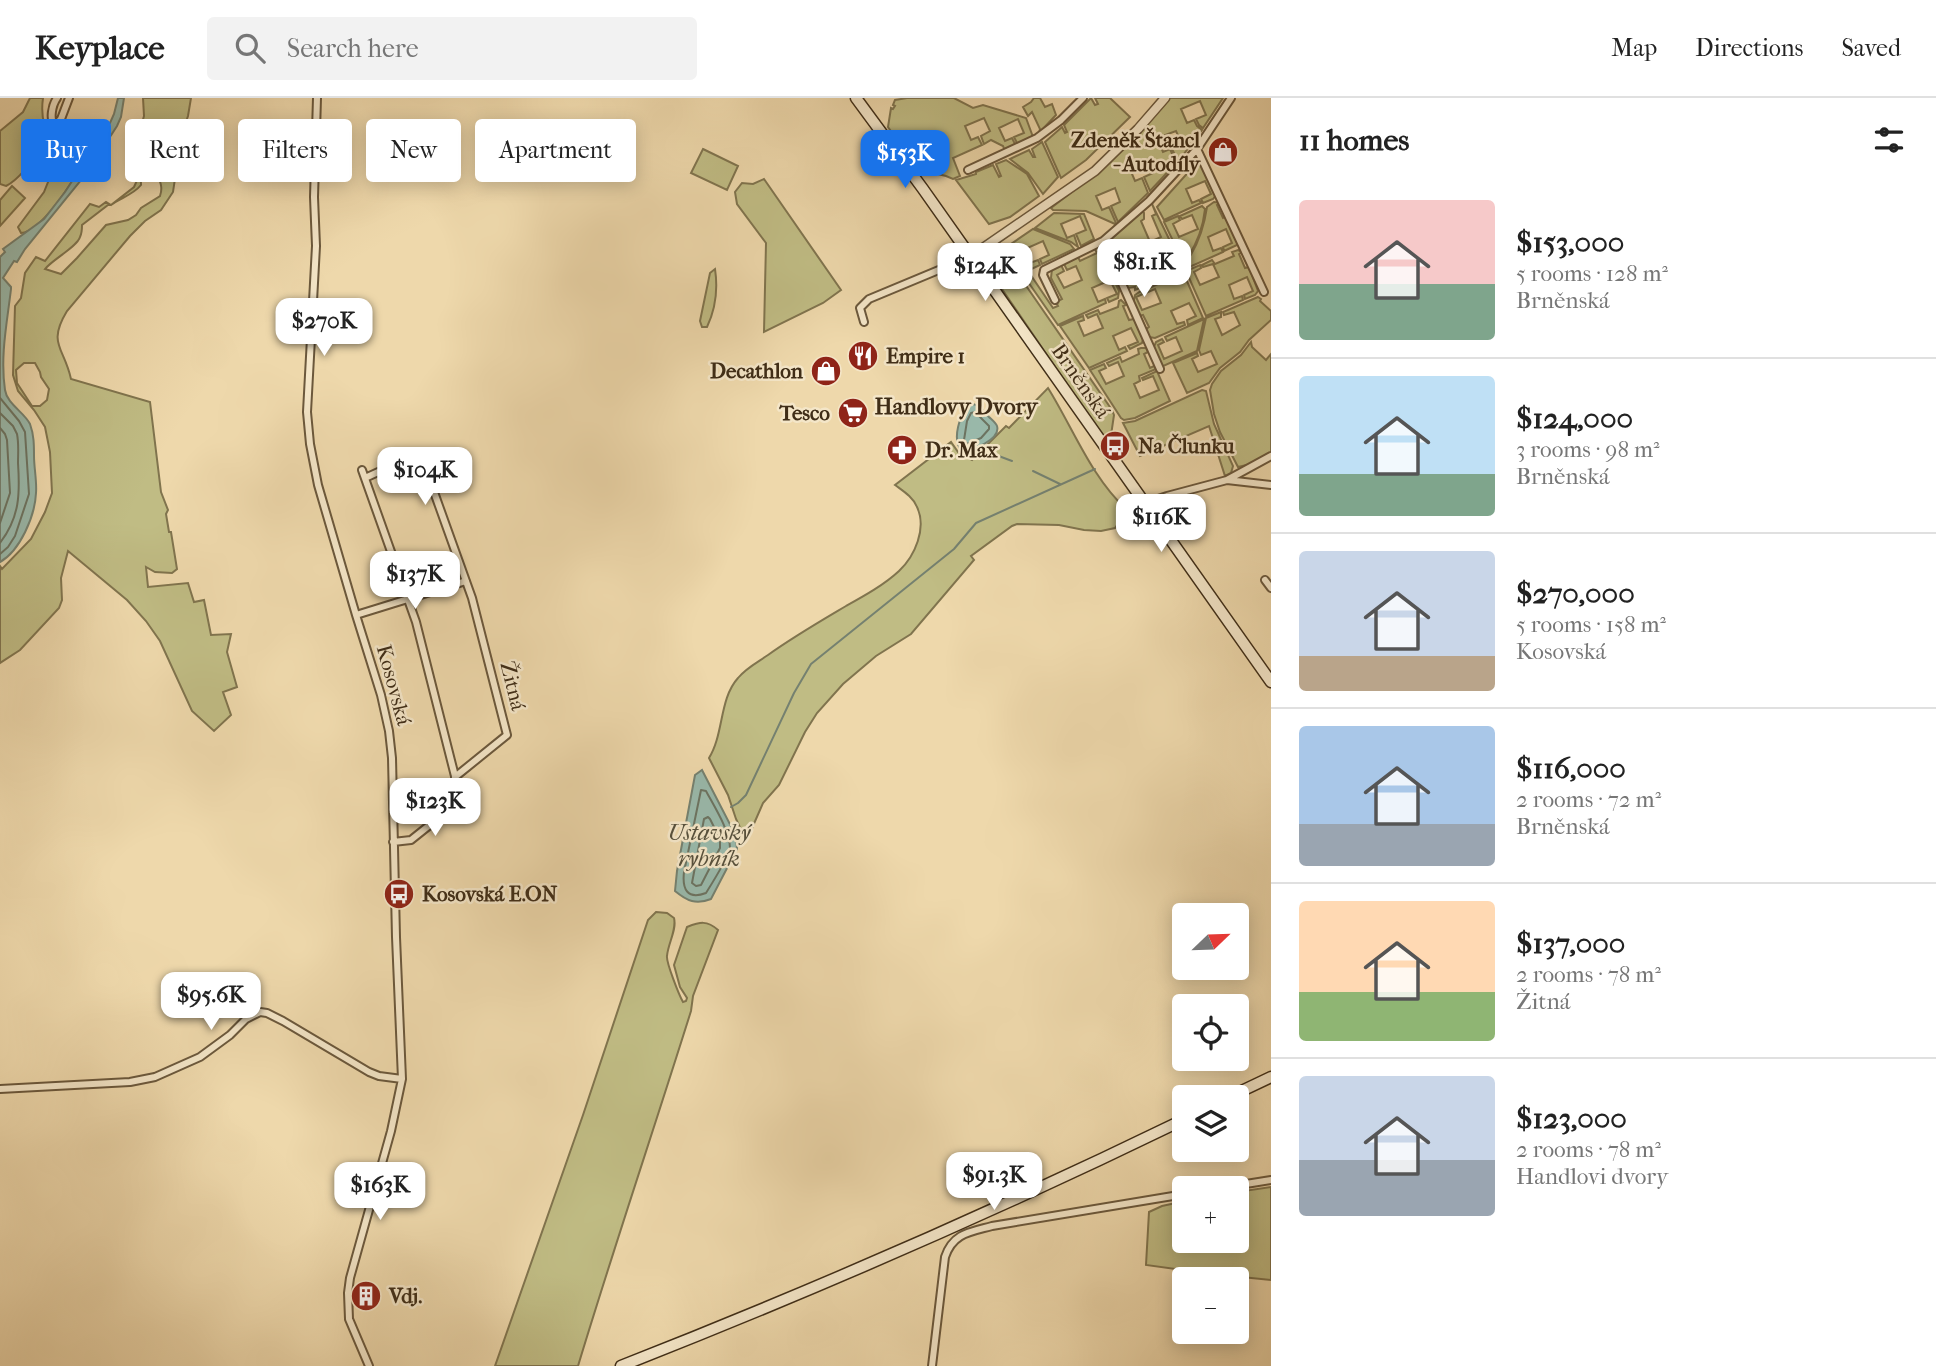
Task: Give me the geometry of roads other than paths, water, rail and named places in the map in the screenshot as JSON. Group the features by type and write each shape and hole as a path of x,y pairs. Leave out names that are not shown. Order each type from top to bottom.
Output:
{"main road":[{"name":"Brněnská","path":"856,98 1271,682"},
{"path":"1249,1087 1271,1077"},
{"path":"621,1366 901,1251 1172,1125"}],"street":[{"path":"57,98 53,104 52,120 55,126 61,119 69,98"},
{"name":"Kosovská","path":"317,98 314,197 316,258 307,412 310,444 318,485 381,695 389,731 402,1079 348,1293 349,1319 369,1366"},
{"path":"968,170 1029,143 1051,129 1083,98"},
{"path":"864,322 860,308 869,299 970,257 1095,171 1138,129 1164,98"},
{"path":"1055,300 1043,275 1044,270 1102,241 1149,201 1197,149 1231,98"},
{"path":"1197,149 1264,292"},
{"path":"1102,241 1160,369"},
{"path":"356,615 408,599 466,581 420,453 363,474 408,599 416,622 461,800 411,840 393,842"},
{"path":"1146,506 1167,496 1227,480 1271,456"},
{"path":"1227,480 1271,485"},
{"path":"1265,580 1271,588"},
{"name":"Žitná","path":"455,777 507,735 466,581"},
{"path":"0,1089 130,1082 155,1077 200,1057 230,1035 246,1019 260,1012 283,1021 369,1072 402,1079"},
{"path":"1249,1184 1271,1180"},
{"path":"932,1366 945,1257 948,1248 956,1239 971,1231 992,1226 1172,1196"}],"water":[{"path":"118,98 124,98 121,117 111,135 111,121"},
{"path":"72,182 79,182 3,278 11,287 4,352 5,390 9,400 30,424 36,488 33,512 25,532 14,550 0,562 0,257 5,252 3,249 44,219"},
{"path":"970,403 983,410 996,424 997,431 991,440 962,451 957,440 958,427"},
{"name":"Ustavský rybník","path":"702,770 736,836 737,849 711,899 696,902 675,891 695,775"}],"waterway":[{"path":"996,455 1012,461"},
{"path":"731,807 746,795 794,693 811,664 954,549 976,523 1095,469"},
{"path":"1033,471 1060,484"}],"place":[{"name":"Zdeněk Štancl - Autodíly","path":"1223,152"},
{"name":"Empire 1","path":"863,356"},
{"name":"Decathlon","path":"826,371"},
{"name":"Tesco","path":"853,413"},
{"name":"Na Člunku","path":"1115,446"},
{"name":"Dr. Max","path":"902,450"},
{"name":"Kosovská E.ON","path":"399,894"},
{"name":"Vdj.","path":"366,1296"}],"district":[{"name":"Handlovy Dvory","path":"956,406"}]}
